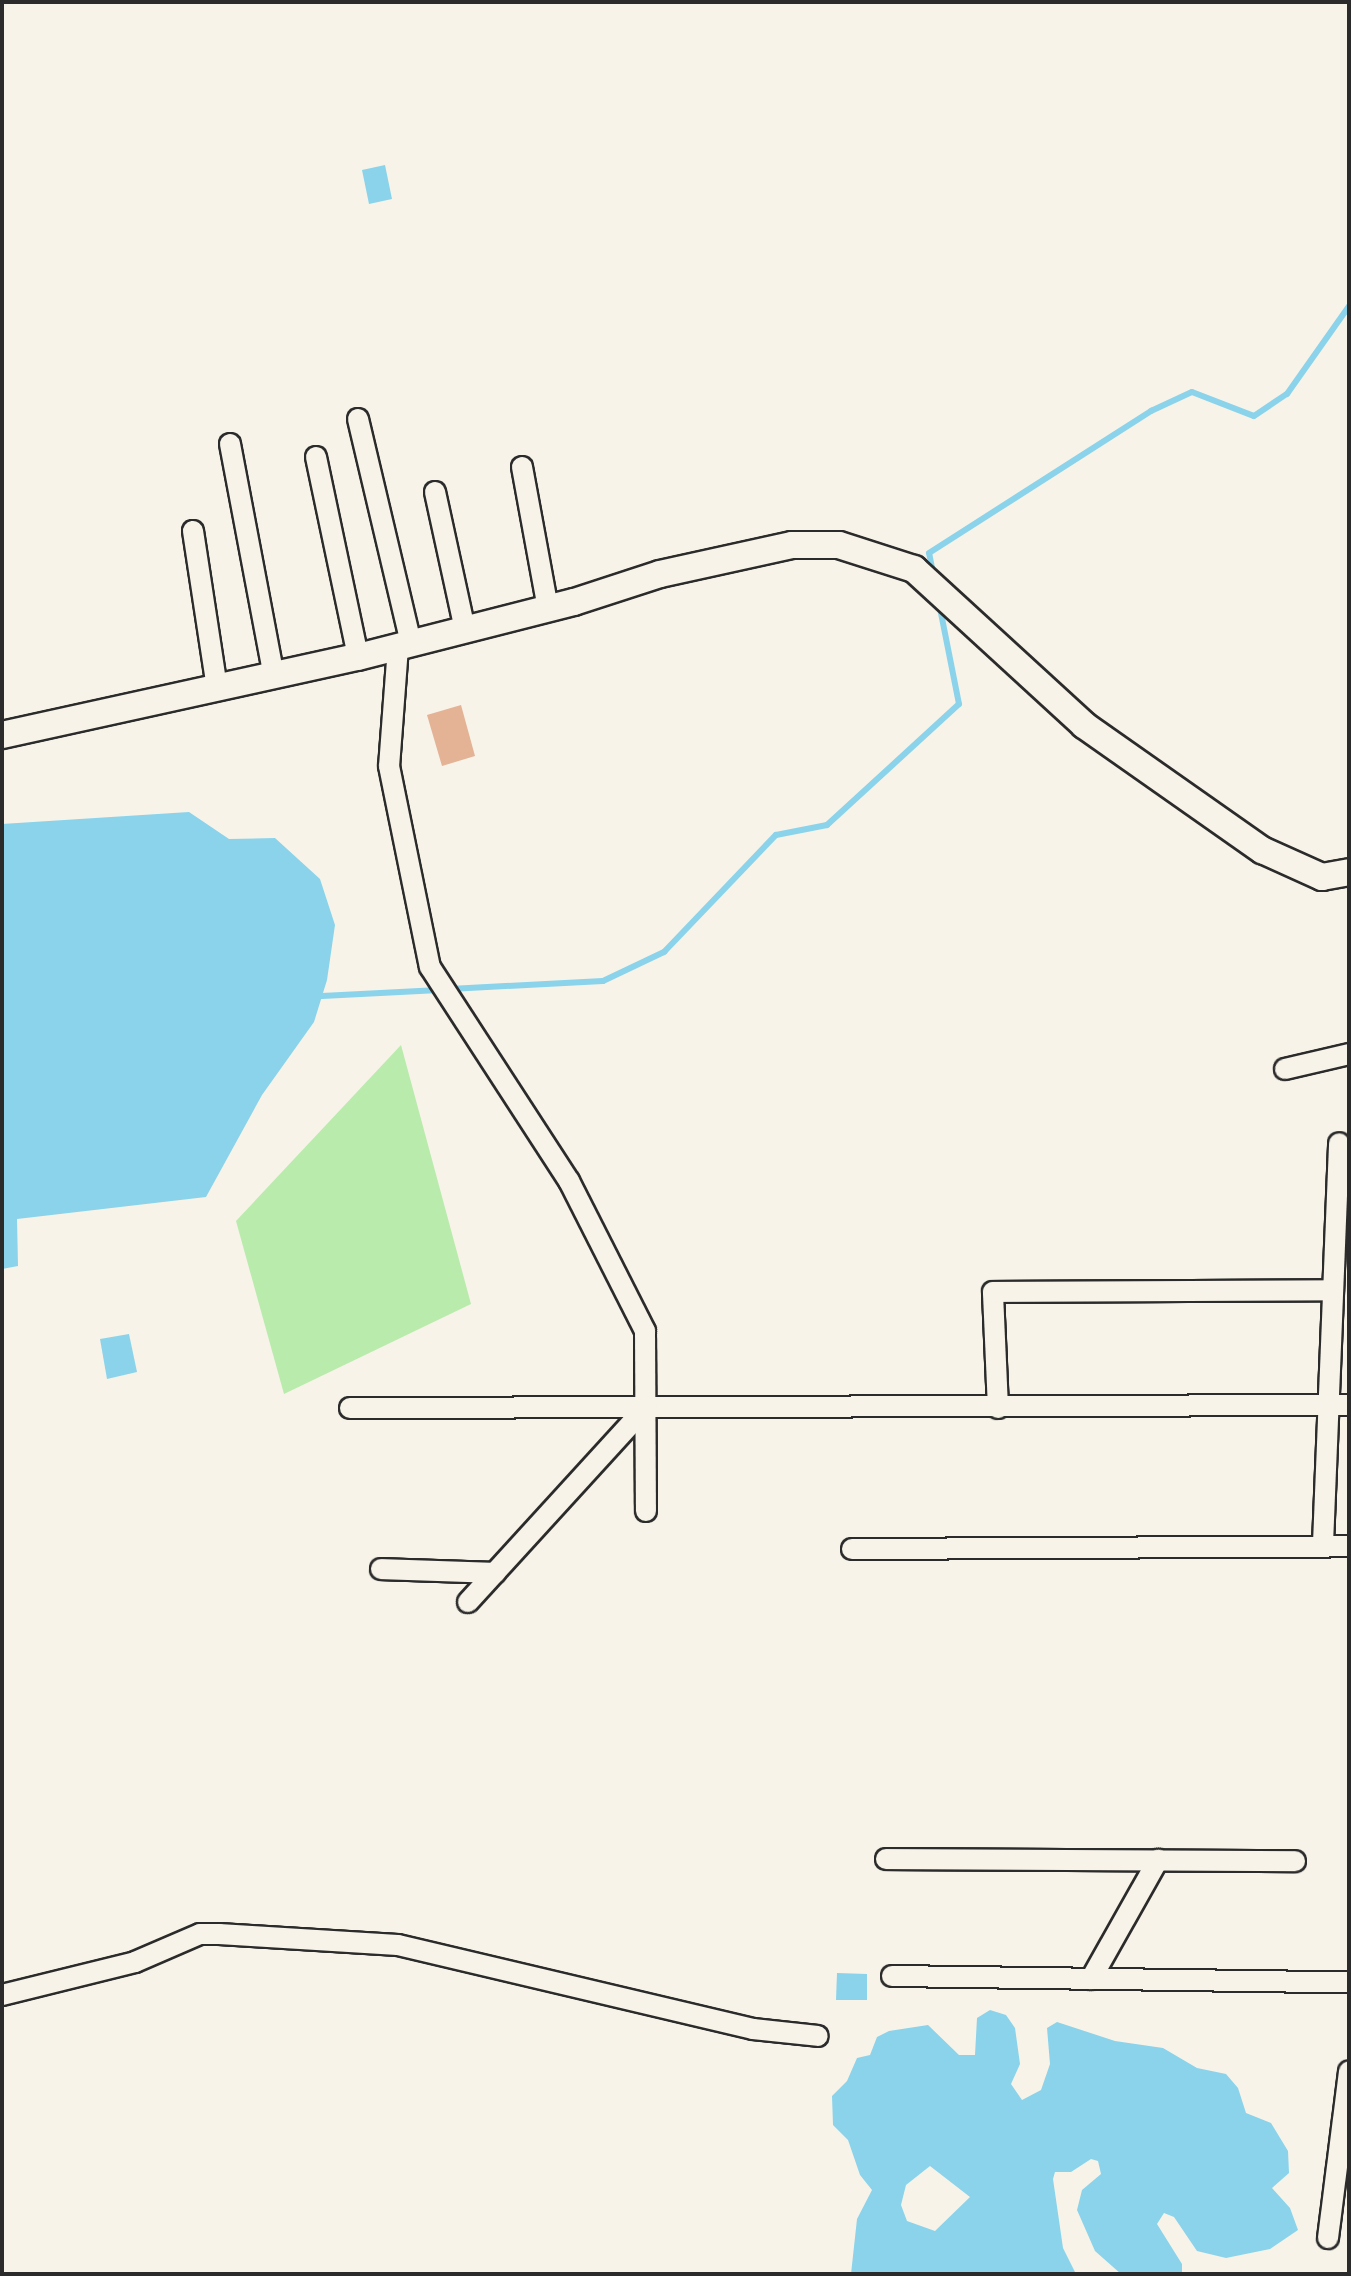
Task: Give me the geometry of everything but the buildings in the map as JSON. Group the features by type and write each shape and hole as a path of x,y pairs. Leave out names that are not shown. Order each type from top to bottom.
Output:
{"street":[{"path":"358,419 405,645 389,766 430,967 569,1181 645,1331 646,1511"},
{"path":"230,444 274,676"},
{"path":"316,457 358,657"},
{"path":"522,467 548,608"},
{"path":"435,492 465,630"},
{"path":"193,531 217,687"},
{"path":"2,735 358,657 548,608 660,574 792,545 839,545 876,553 914,569 1084,725 1262,850 1322,877 1349,872"},
{"path":"1285,1069 1349,1054"},
{"path":"1323,1544 1339,1143"},
{"path":"998,1408 993,1292 1333,1290"},
{"path":"350,1408 1328,1409 1349,1405"},
{"path":"468,1602 646,1407"},
{"path":"852,1549 1349,1546"},
{"path":"381,1569 495,1573"},
{"path":"886,1859 1295,1861"},
{"path":"1091,1979 1158,1860"},
{"path":"2,1995 135,1962 200,1934 219,1934 398,1945 753,2029 818,2036"},
{"path":"892,1976 1349,1982"},
{"path":"1328,2238 1349,2071"}],"green space":[{"path":"401,1045 471,1304 284,1394 236,1221"}],"water":[{"path":"385,165 392,199 369,204 362,170"},
{"path":"189,812 229,839 275,838 320,879 335,925 327,980 314,1022 262,1095 206,1197 17,1219 18,1266 2,1269 2,824"},
{"path":"129,1334 137,1372 107,1379 100,1339"},
{"path":"837,1973 867,1974 867,2000 836,2000"},
{"path":"990,2010 1006,2015 1015,2028 1020,2064 1011,2084 1022,2100 1041,2090 1050,2064 1047,2028 1057,2022 1115,2041 1163,2048 1197,2068 1226,2074 1238,2088 1246,2113 1271,2123 1288,2151 1289,2173 1272,2188 1290,2208 1298,2230 1270,2249 1226,2258 1197,2251 1174,2217 1164,2213 1157,2224 1182,2264 1182,2274 1121,2274 1095,2251 1077,2210 1082,2190 1101,2174 1098,2161 1091,2159 1071,2172 1055,2172 1053,2179 1063,2248 1076,2274 851,2274 857,2219 872,2190 860,2175 848,2140 833,2125 832,2096 847,2081 857,2058 870,2055 877,2037 889,2031 928,2025 959,2055 975,2055 977,2018","holes":["930,2166 970,2197 935,2231 907,2221 901,2205 906,2185"]}],"waterway":[{"path":"933,573 929,553 1151,411 1192,392 1254,416 1287,394 1349,306"},
{"path":"450,989 603,981 664,952 776,835 827,825 959,704 939,603"},
{"path":"322,996 439,990"}]}
